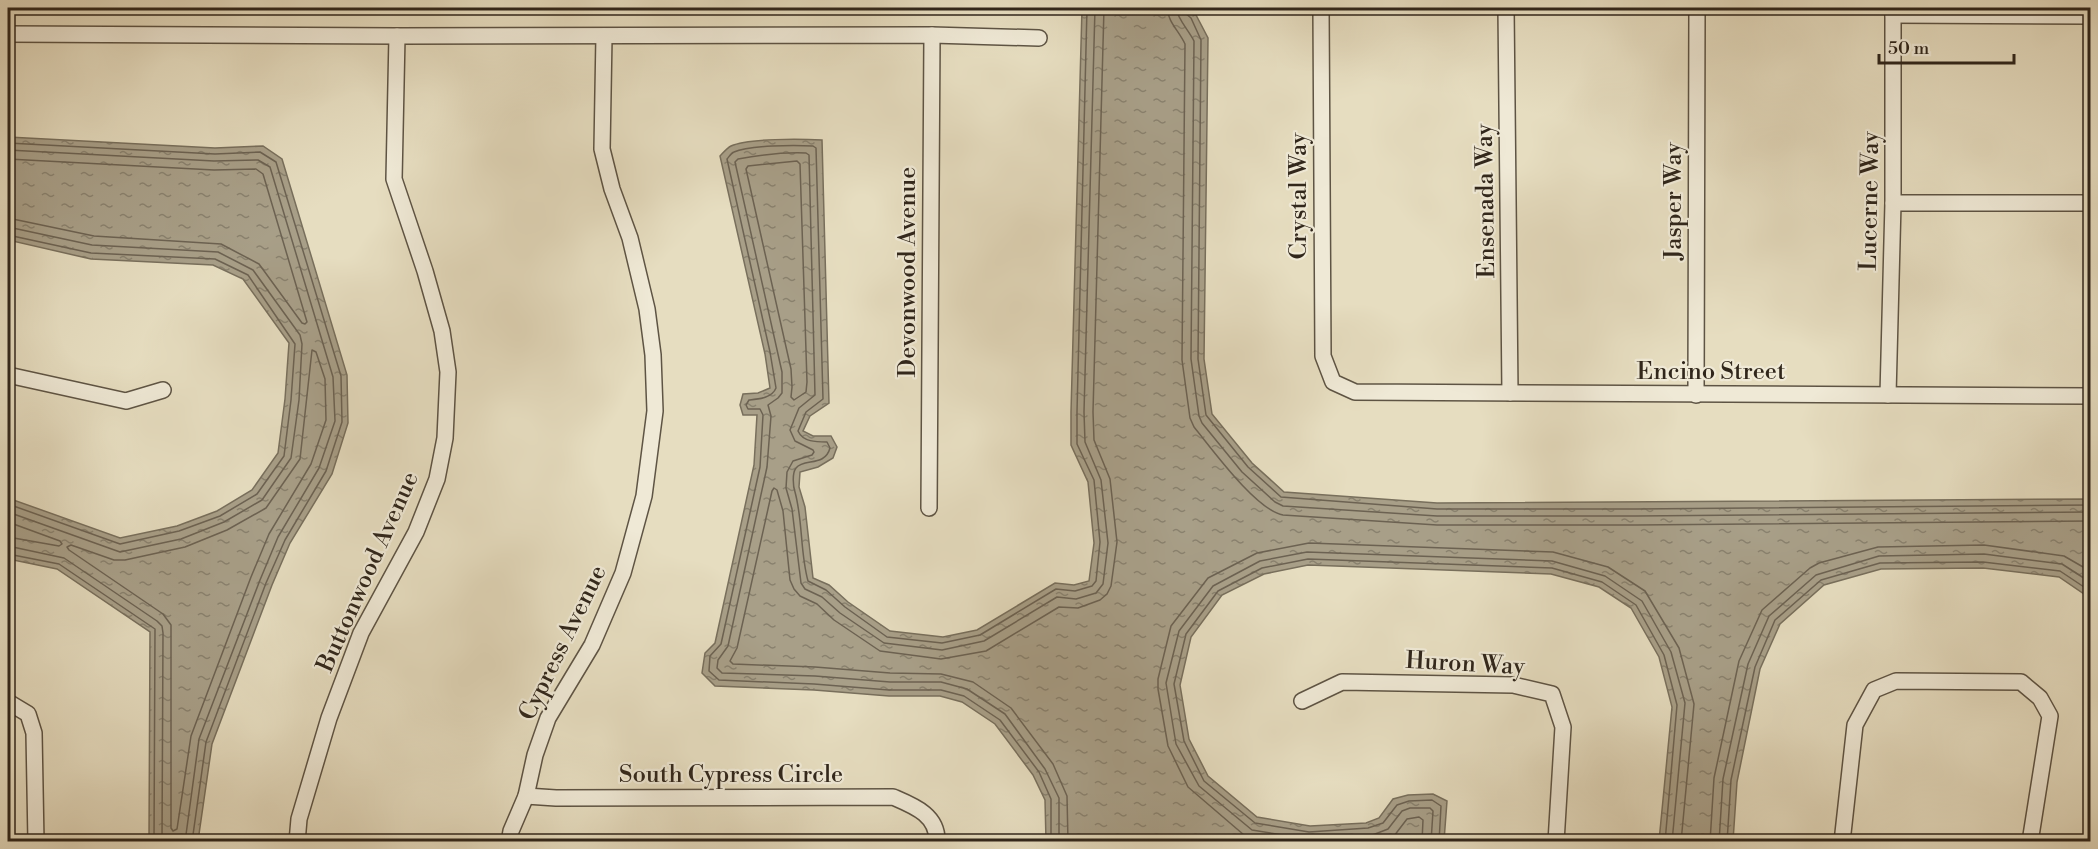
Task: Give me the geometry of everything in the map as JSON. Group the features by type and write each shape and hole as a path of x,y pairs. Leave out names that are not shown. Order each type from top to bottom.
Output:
{"street":[{"name":"Crystal Way","path":"1321,8 1323,356 1333,382"},
{"name":"Ensenada Way","path":"1506,8 1510,393"},
{"name":"Jasper Way","path":"1696,394 1697,8"},
{"path":"1893,11 2091,16"},
{"name":"Lucerne Way","path":"1888,395 1893,203 1893,11"},
{"path":"8,34 932,35 1039,38"},
{"name":"Devonwood Avenue","path":"929,508 932,35"},
{"name":"Buttonwood Avenue","path":"297,842 301,813 332,710 361,633 416,532 437,479 445,438 448,372 442,331 425,270 394,179 397,36"},
{"name":"Cypress Avenue","path":"509,842 511,831 526,796 548,718 592,645 623,573 644,495 655,411 647,309 630,238 612,189 602,149 604,36"},
{"path":"1893,203 2091,203"},
{"path":"8,375 126,401 163,390"},
{"name":"Encino Street","path":"1333,382 1354,392 2091,396"},
{"path":"1842,842 1855,725 1874,690 1896,681 2021,682 2040,698 2050,716 2030,842"},
{"name":"Huron Way","path":"1302,701 1342,682 1513,685 1552,694 1563,727 1556,842"},
{"path":"8,702 28,714 34,733 36,842"},
{"name":"South Cypress Circle","path":"526,796 556,798 893,797 918,808 930,818 937,831 937,842"}],"water":[{"path":"1082,8 1185,8 1195,13 1208,38 1204,359 1212,414 1252,463 1284,492 1437,503 2090,499 2090,598 2059,577 1983,568 1881,569 1824,585 1780,624 1760,669 1737,782 1733,841 1659,841 1672,707 1659,657 1631,608 1599,587 1551,574 1308,565 1264,574 1222,595 1191,637 1180,685 1189,739 1208,776 1257,817 1310,826 1366,823 1379,818 1393,799 1408,795 1433,794 1447,801 1444,841 1046,841 1045,800 1033,775 995,724 962,702 940,696 889,696 715,686 702,673 705,653 715,643 754,465 757,415 743,415 740,405 743,394 758,393 770,388 765,354 720,156 739,143 822,140 829,403 810,416 803,431 813,436 831,436 837,447 833,458 818,467 800,472 799,487 805,507 813,578 829,585 848,602 890,631 943,637 977,630 1055,583 1074,585 1089,581 1094,543 1088,482 1071,445"},
{"path":"8,137 215,148 263,146 282,159 347,375 348,423 332,474 290,543 212,744 198,841 149,841 150,632 57,569 8,559 8,498 120,538 177,526 217,511 252,490 278,453 289,343 243,279 213,265 91,259 8,240"}]}
